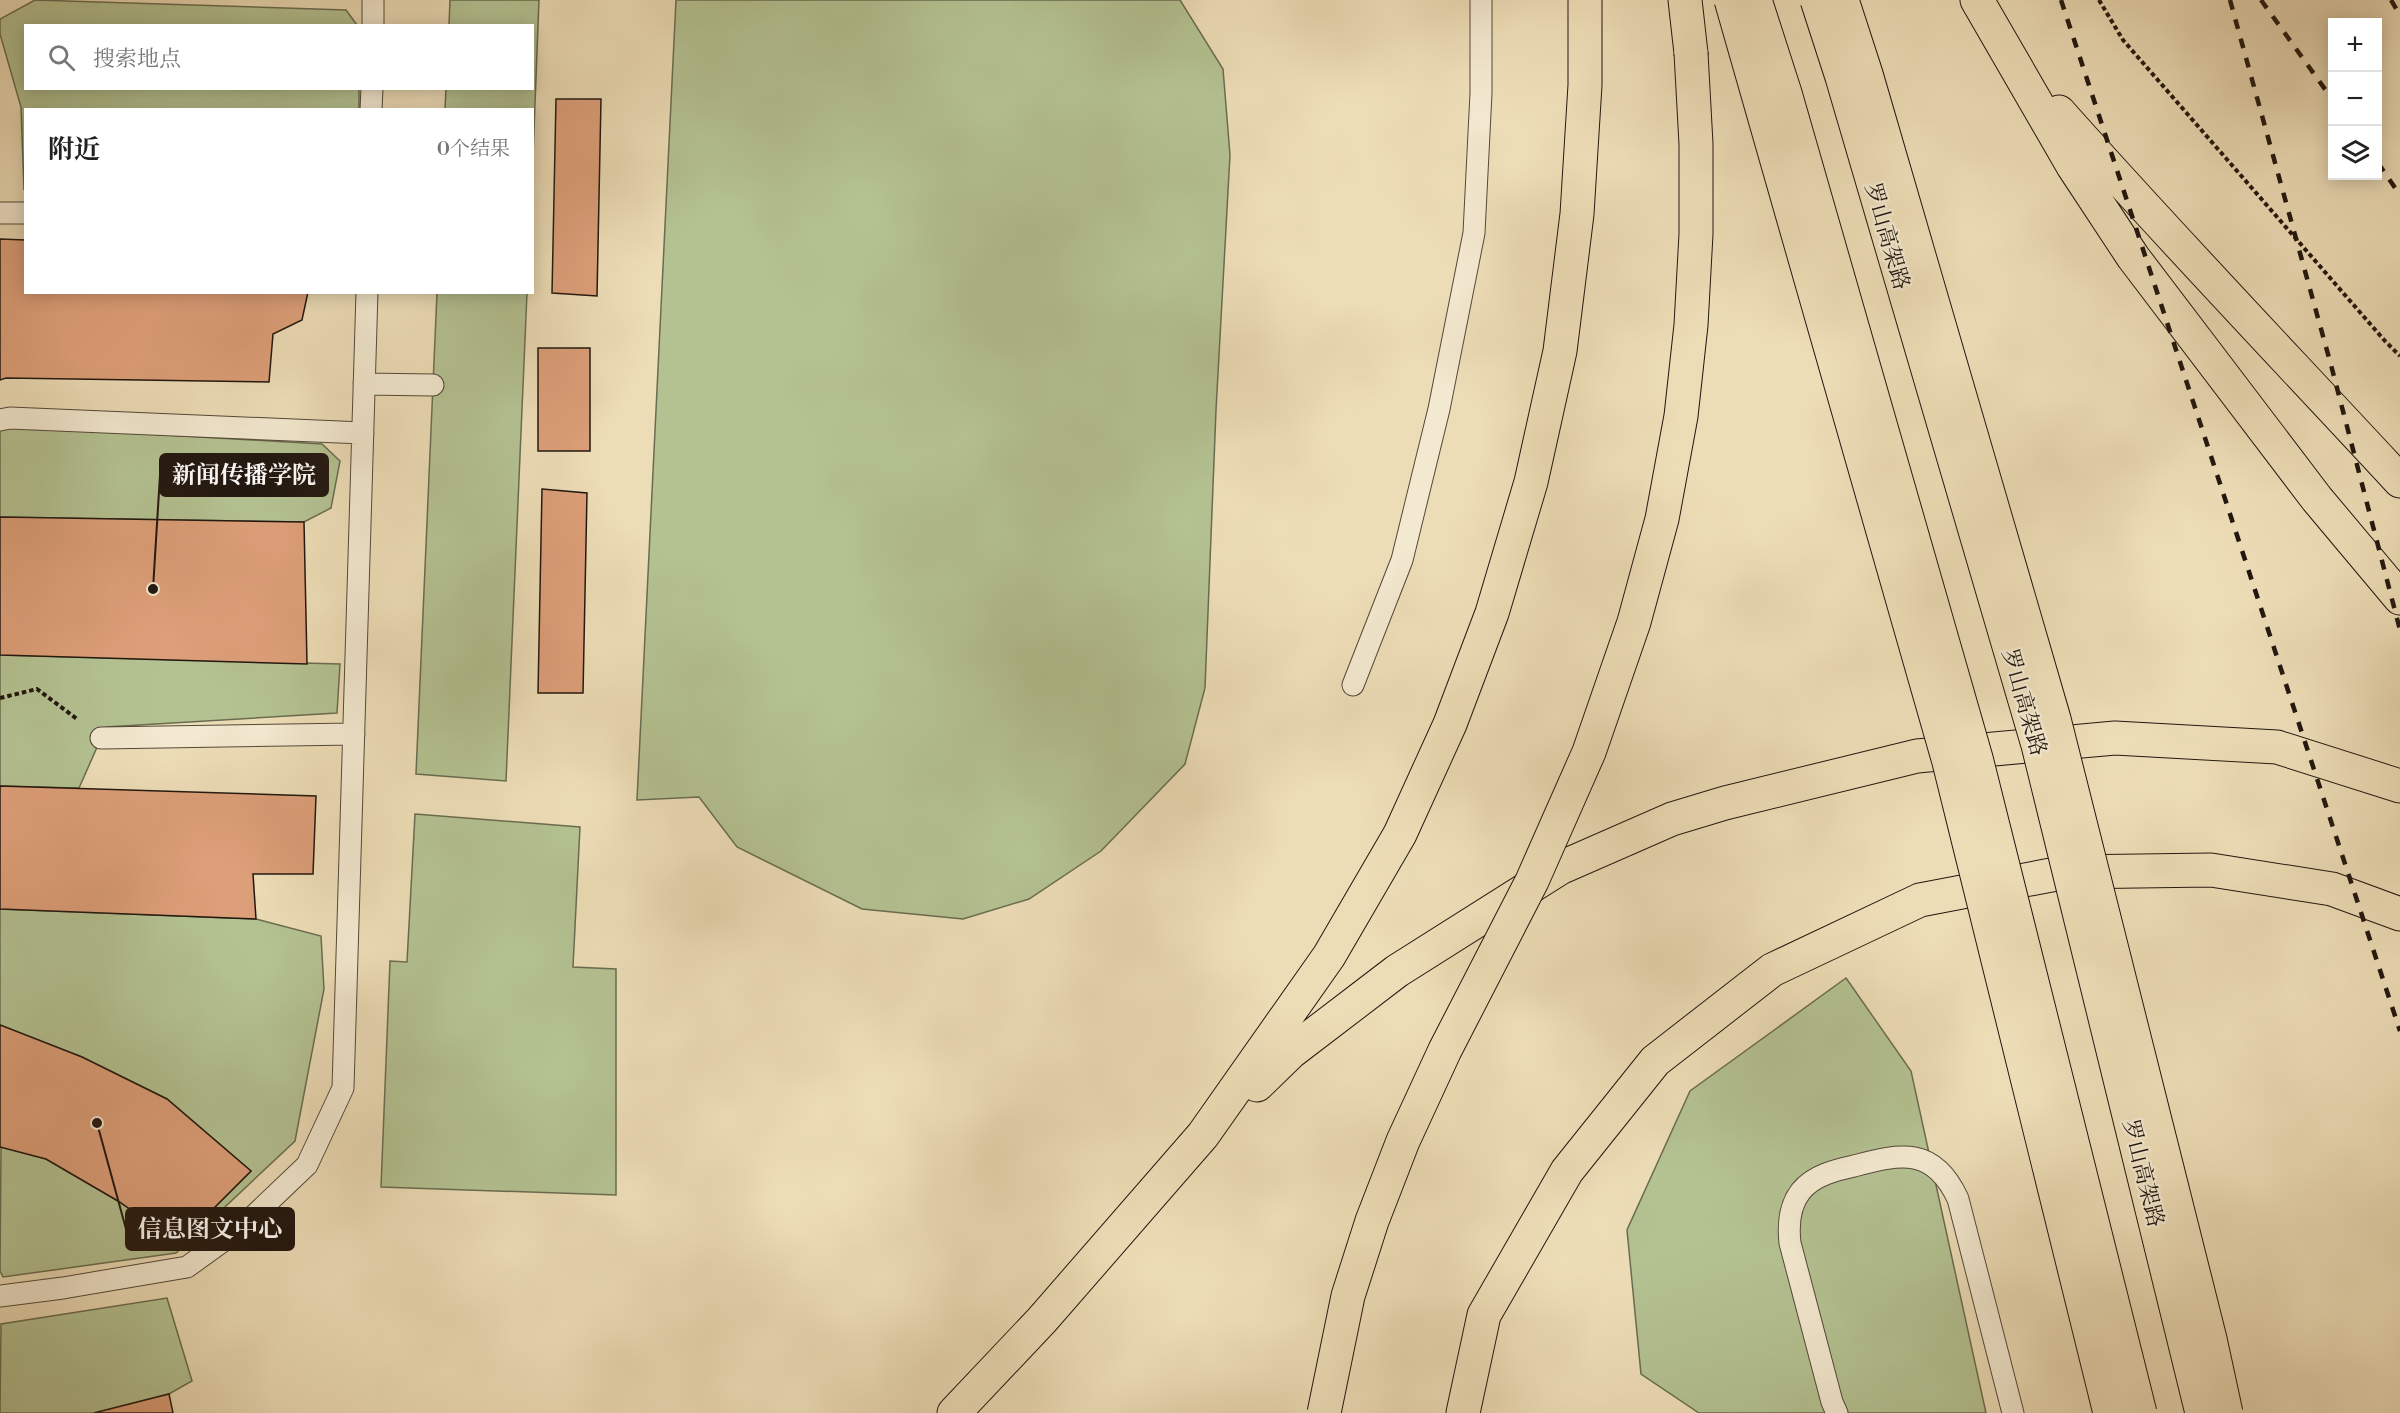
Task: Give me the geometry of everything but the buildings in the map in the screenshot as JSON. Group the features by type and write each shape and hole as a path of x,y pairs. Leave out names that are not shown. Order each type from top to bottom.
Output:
{"main road":[{"path":"954,1413 1042,1320 1203,1135 1329,956 1400,834 1450,724 1492,613 1531,482 1560,351 1577,214 1585,85 1585,0"},
{"path":"1324,1413 1348,1296 1372,1221 1403,1140 1445,1050 1536,870 1588,752 1634,622 1662,519 1681,416 1692,325 1696,234 1696,144 1692,53 1685,0"},
{"path":"1731,0 1949,762 2110,1413"},
{"path":"1755,0 1785,93 1976,759 2140,1413"},
{"name":"罗山高架路","path":"1817,0 1842,77 2038,745 2202,1413"},
{"path":"1842,0 1866,74 2054,719 2207,1327 2226,1413"},
{"path":"1977,0 2073,166 2133,257 2317,500 2400,598"},
{"path":"2010,58 2156,221 2278,348 2400,481"},
{"path":"1203,1135 1292,1052 1397,971 1560,868 1672,819 1725,803 1917,756 2115,738 2277,747 2400,786"},
{"path":"1463,1413 1484,1315 1567,1171 1655,1061 1772,970 1920,900 2067,872 2211,870 2332,889 2400,914"}],"lane":[{"path":"373,0 373,24"},
{"path":"1353,685 1402,560 1439,408 1474,232 1481,93 1481,0"},
{"path":"371,108 372,90"},
{"path":"0,213 24,213"},
{"path":"0,1296 186,1268 241,1228 308,1165 344,1088 367,294"},
{"path":"364,384 433,385"},
{"path":"0,420 10,418 363,433"},
{"path":"101,738 354,734"},
{"path":"1837,1413 1832,1402 1790,1243 1788,1225 1792,1207 1801,1191 1815,1179 1832,1171 1904,1156 1922,1160 1938,1169 1950,1183 1958,1199 2013,1413"}],"path":[{"path":"2099,0 2123,40 2400,356"},
{"path":"0,698 38,689 101,738"}],"green space":[{"path":"35,0 346,10 356,24 24,24 24,90 359,90 359,108 24,108 24,190 21,107 0,34 0,19"},
{"path":"450,0 539,0 534,130 534,108 445,108 446,90 534,90 534,24 449,24"},
{"path":"676,0 1180,0 1223,69 1230,155 1216,410 1205,688 1185,764 1101,851 1029,899 963,919 862,909 737,847 699,797 637,800"},
{"path":"437,294 527,294 506,781 416,774"},
{"path":"10,426 322,444 340,461 331,508 304,522 0,517 0,428"},
{"path":"0,655 340,664 337,713 106,727 79,788 0,786"},
{"path":"415,814 580,827 573,967 616,969 616,1195 381,1187 390,961 407,962"},
{"path":"0,909 256,919 321,936 324,989 295,1141 176,1253 3,1277 0,1271 1,1147 46,1159 118,1201 179,1243 251,1171 167,1099 82,1057 0,1025"},
{"path":"1846,978 1911,1071 1986,1413 1699,1413 1641,1374 1627,1230 1690,1091"},
{"path":"167,1298 192,1381 169,1394 94,1413 0,1413 1,1324"}],"railway":[{"path":"2061,0 2400,1031"},
{"path":"2230,0 2331,365 2400,630"},
{"path":"2261,0 2328,93"},
{"path":"2391,0 2400,15"},
{"path":"2382,169 2400,195"}],"place":[{"name":"新闻传播学院","path":"153,589"},
{"name":"信息图文中心","path":"97,1123"}]}
